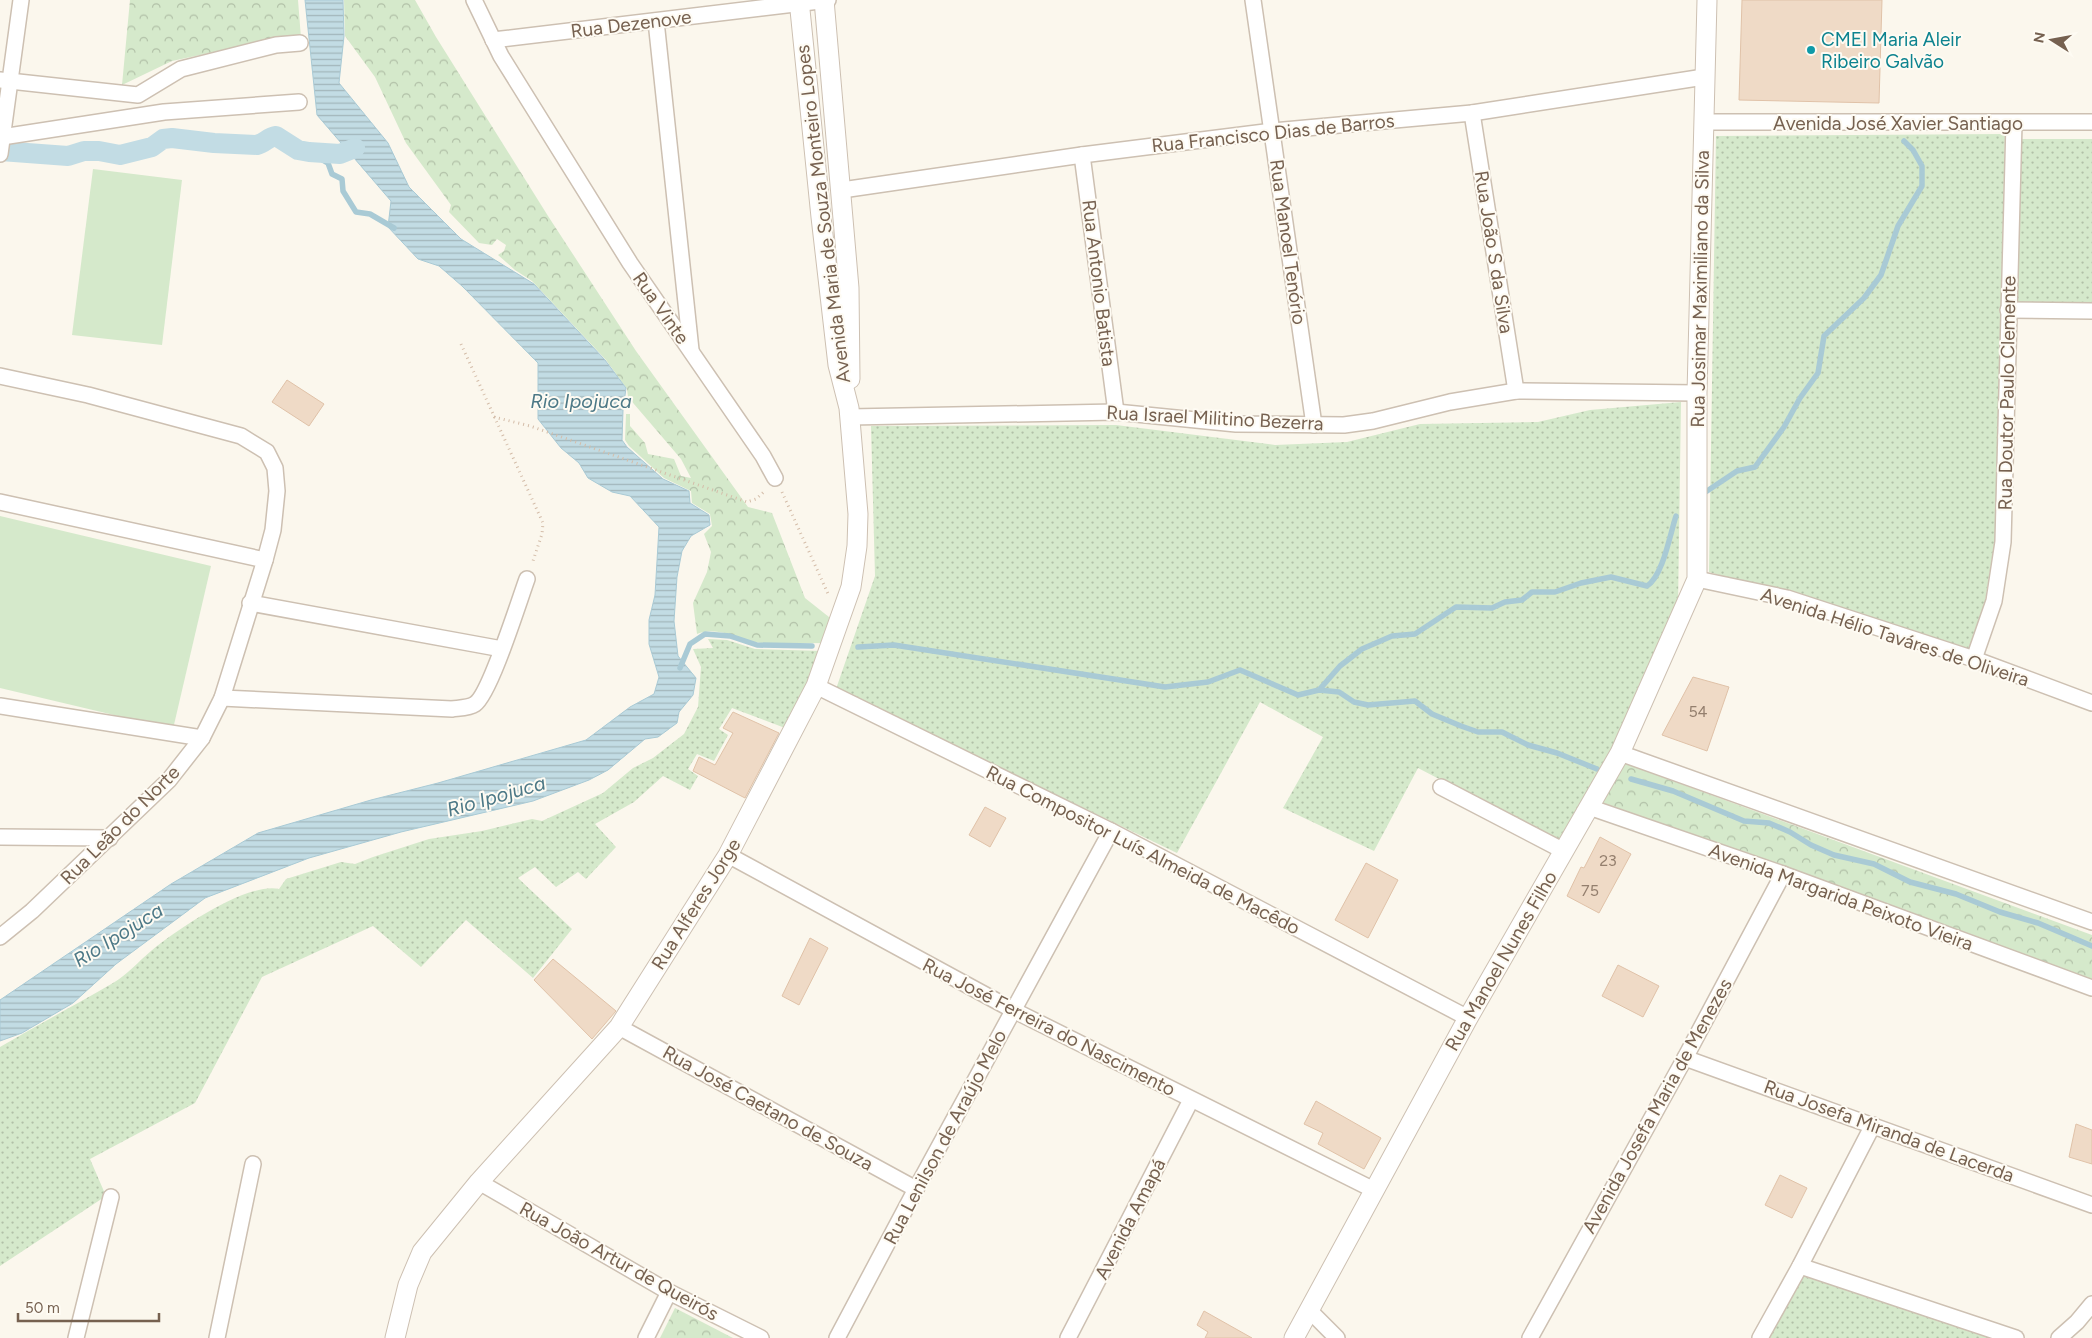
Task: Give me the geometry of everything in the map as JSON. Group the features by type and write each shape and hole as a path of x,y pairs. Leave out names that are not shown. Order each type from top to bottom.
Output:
{"street":[{"path":"0,154 5,81 21,0"},
{"name":"Rua Vinte","path":"474,0 501,56 625,255 763,456 775,478"},
{"name":"Avenida Maria de Souza Monteiro Lopes","path":"824,0 842,190 849,288 849,412"},
{"name":"Rua Dezenove","path":"493,40 828,0"},
{"name":"Rua Manoel Tenório","path":"1253,0 1314,425"},
{"name":"Rua Josimar Maximiliano da Silva","path":"1696,579 1697,393 1707,0"},
{"name":"Avenida Maria de Souza Monteiro Lopes","path":"799,2 838,365 849,412"},
{"path":"656,21 691,352"},
{"path":"5,81 138,95 181,69 276,45 300,43"},
{"name":"Rua Francisco Dias de Barros","path":"842,190 1082,155 1273,131 1472,112 1704,77"},
{"path":"2,137 164,112 299,102"},
{"name":"Rua João S da Silva","path":"1472,112 1516,392"},
{"name":"Avenida José Xavier Santiago","path":"1704,122 2092,122"},
{"name":"Rua Doutor Paulo Clemente","path":"1974,660 1994,601 2004,542 2008,310 2014,123"},
{"name":"Rua Antonio Batista","path":"1082,155 1116,412"},
{"path":"2008,310 2092,311"},
{"name":"Rua Leão do Norte","path":"0,376 88,395 241,436 267,452 274,468 277,491 273,530 265,560 250,603 222,698 202,738 170,780 32,911 0,937"},
{"name":"Rua Israel Militino Bezerra","path":"849,412 1116,412 1236,424 1344,425 1372,421 1450,402 1516,392 1697,393"},
{"name":"Rua Alferes Jorge","path":"395,1338 408,1285 422,1252 479,1182 619,1027 728,856 816,686 851,587 857,546 858,514 849,412"},
{"path":"0,502 265,560"},
{"path":"222,698 452,709 474,705 480,699 502,650 527,579"},
{"name":"Avenida Hélio Taváres de Oliveira","path":"1696,579 1786,598 1974,660 2092,703"},
{"name":"Rua Manoel Nunes Filho","path":"1294,1338 1468,1018 1620,754 1696,579"},
{"path":"250,603 502,650"},
{"name":"Rua Compositor Luís Almeida de Macêdo","path":"816,686 1111,831 1468,1018"},
{"path":"0,706 202,738"},
{"path":"1620,754 2092,922"},
{"path":"1441,787 1564,851"},
{"name":"Avenida Margarida Peixoto Vieira","path":"1589,807 1783,874 2092,988"},
{"name":"Rua Lenilson de Araújo Melo","path":"837,1338 1111,831"},
{"path":"0,837 110,838"},
{"name":"Rua José Ferreira do Nascimento","path":"728,856 1013,1010 1374,1190"},
{"name":"Avenida Josefa Maria de Menezes","path":"1530,1338 1685,1058 1783,874"},
{"name":"Rua José Caetano de Souza","path":"619,1027 916,1189"},
{"name":"Rua Josefa Miranda de Lacerda","path":"1685,1058 2092,1205"},
{"name":"Avenida Amapá","path":"1068,1338 1191,1100"},
{"path":"1760,1338 1800,1266 1873,1125"},
{"path":"217,1338 253,1164"},
{"name":"Rua João Artur de Queirós","path":"479,1182 669,1292 761,1338"},
{"path":"76,1338 111,1197"},
{"path":"1800,1266 2016,1338"},
{"path":"646,1338 669,1292"},
{"path":"2059,1338 2092,1304"},
{"path":"1309,1310 1337,1338"}],"path":[{"path":"461,344 543,523 542,534 527,579"},
{"path":"494,417 530,426 747,502 756,499 775,478 840,621"}],"green space":[{"path":"130,0 298,0 301,38 274,39 172,61 122,85"},
{"path":"344,0 415,0 436,37 548,216 636,351 748,507 772,513 805,598 834,621 827,643 761,643 721,632 713,631 697,634 693,603 707,572 711,552 704,534 712,526 710,514 692,503 691,491 664,478 629,446 625,440 626,414 630,414 630,426 645,443 648,454 674,459 681,476 691,478 681,459 628,397 627,389 606,360 532,281 515,270 498,255 504,251 506,245 497,239 492,245 479,243 449,212 451,205 406,143 375,77 345,36"},
{"path":"2005,134 1995,539 1985,602 1971,650 1709,572 1716,136"},
{"path":"2022,139 2092,139 2092,305 2015,305"},
{"path":"93,169 182,180 162,345 72,335"},
{"path":"1681,402 1678,607 1614,751 1562,843 1418,768 1374,851 1283,808 1323,737 1260,702 1177,853 836,689 875,576 871,426 1116,425 1275,445 1347,442 1420,424 1538,422 1590,410"},
{"path":"0,516 211,566 173,729 0,688"},
{"path":"708,639 727,640 755,649 823,651 810,682 785,728 732,708 719,729 728,735 714,761 697,754 688,769 698,776 690,790 663,776 634,802 595,824 616,847 586,879 578,872 556,887 535,867 518,878 572,929 533,978 466,920 421,967 373,926 262,977 195,1103 90,1159 106,1196 0,1266 0,1047 118,980 177,931 231,900 265,889 279,889 286,879 341,862 355,864 429,839 482,831 532,819 542,821 603,793 633,768 653,758 684,734 698,707 701,667 693,649 713,648"},
{"path":"1624,763 2092,935 2092,982 1602,804"},
{"path":"1804,1275 2000,1338 1769,1338"},
{"path":"675,1308 733,1338 660,1338"}],"water":[{"name":"Rio Ipojuca","path":"305,0 343,0 344,36 339,83 388,143 409,187 461,239 534,284 605,360 626,388 622,440 627,447 663,479 689,491 690,503 709,515 710,525 691,536 682,551 677,577 674,621 678,656 696,678 693,695 679,712 677,723 658,737 645,739 608,770 589,780 533,801 401,832 309,858 205,898 116,964 73,1003 22,1033 0,1041 0,1000 171,884 258,833 586,740 630,707 654,694 659,677 649,644 649,620 655,595 659,527 630,496 612,492 588,478 579,463 561,448 538,419 538,363 462,286 439,266 418,259 388,227 391,201 317,115"}],"building":[{"name":"CMEI Maria Aleir Ribeiro Galvão","path":"1742,0 1882,0 1879,103 1739,100"},
{"path":"287,380 324,404 309,426 272,402"},
{"path":"1693,677 1729,687 1707,751 1662,735"},
{"path":"733,712 779,733 745,798 693,771 699,757 715,765 733,733 723,728"},
{"path":"985,807 1006,818 990,847 969,835"},
{"path":"1600,837 1631,854 1599,913 1567,896 1581,867 1584,868"},
{"path":"1366,863 1398,880 1368,938 1335,920"},
{"path":"810,938 828,948 799,1005 782,996"},
{"path":"553,959 616,1011 592,1039 534,980"},
{"path":"1618,965 1659,986 1643,1017 1602,996"},
{"path":"1316,1101 1381,1138 1364,1169 1318,1144 1323,1133 1304,1124"},
{"path":"2076,1124 2092,1130 2092,1164 2069,1157"},
{"path":"1780,1175 1807,1188 1792,1218 1765,1205"},
{"path":"1204,1311 1252,1338 1205,1338 1208,1332 1197,1325"}],"waterway":[{"path":"0,151 68,156 84,151 99,151 120,155 152,147 163,139 172,138 214,143 257,145 276,136 298,150 309,152 340,154 355,148"},
{"path":"1704,493 1737,471 1755,467 1784,427 1800,398 1818,373 1824,336 1864,298 1881,275 1898,226 1922,186 1922,166 1913,150 1904,141"},
{"path":"309,152 328,163 332,174 342,179 343,191 356,212 370,214 394,228"},
{"path":"1319,690 1340,666 1362,649 1392,636 1415,634 1456,607 1492,608 1505,602 1522,600 1532,592 1555,592 1581,583 1611,577 1647,586 1653,581 1662,564 1676,516"},
{"path":"680,668 690,644 705,634 730,636 757,645 812,646"},
{"path":"858,647 894,645 1165,687 1208,682 1240,670 1298,695 1319,690 1339,692 1354,702 1368,705 1415,701 1432,714 1461,726 1478,732 1502,732 1528,745 1557,753 1597,769"},
{"path":"1631,779 1673,791 1744,821 1769,823 1834,855 1874,864 1910,882 1956,894 2000,912 2038,923 2092,946"}],"place":[{"name":"CMEI Maria Aleir Ribeiro Galvão","path":"1811,50"}]}
